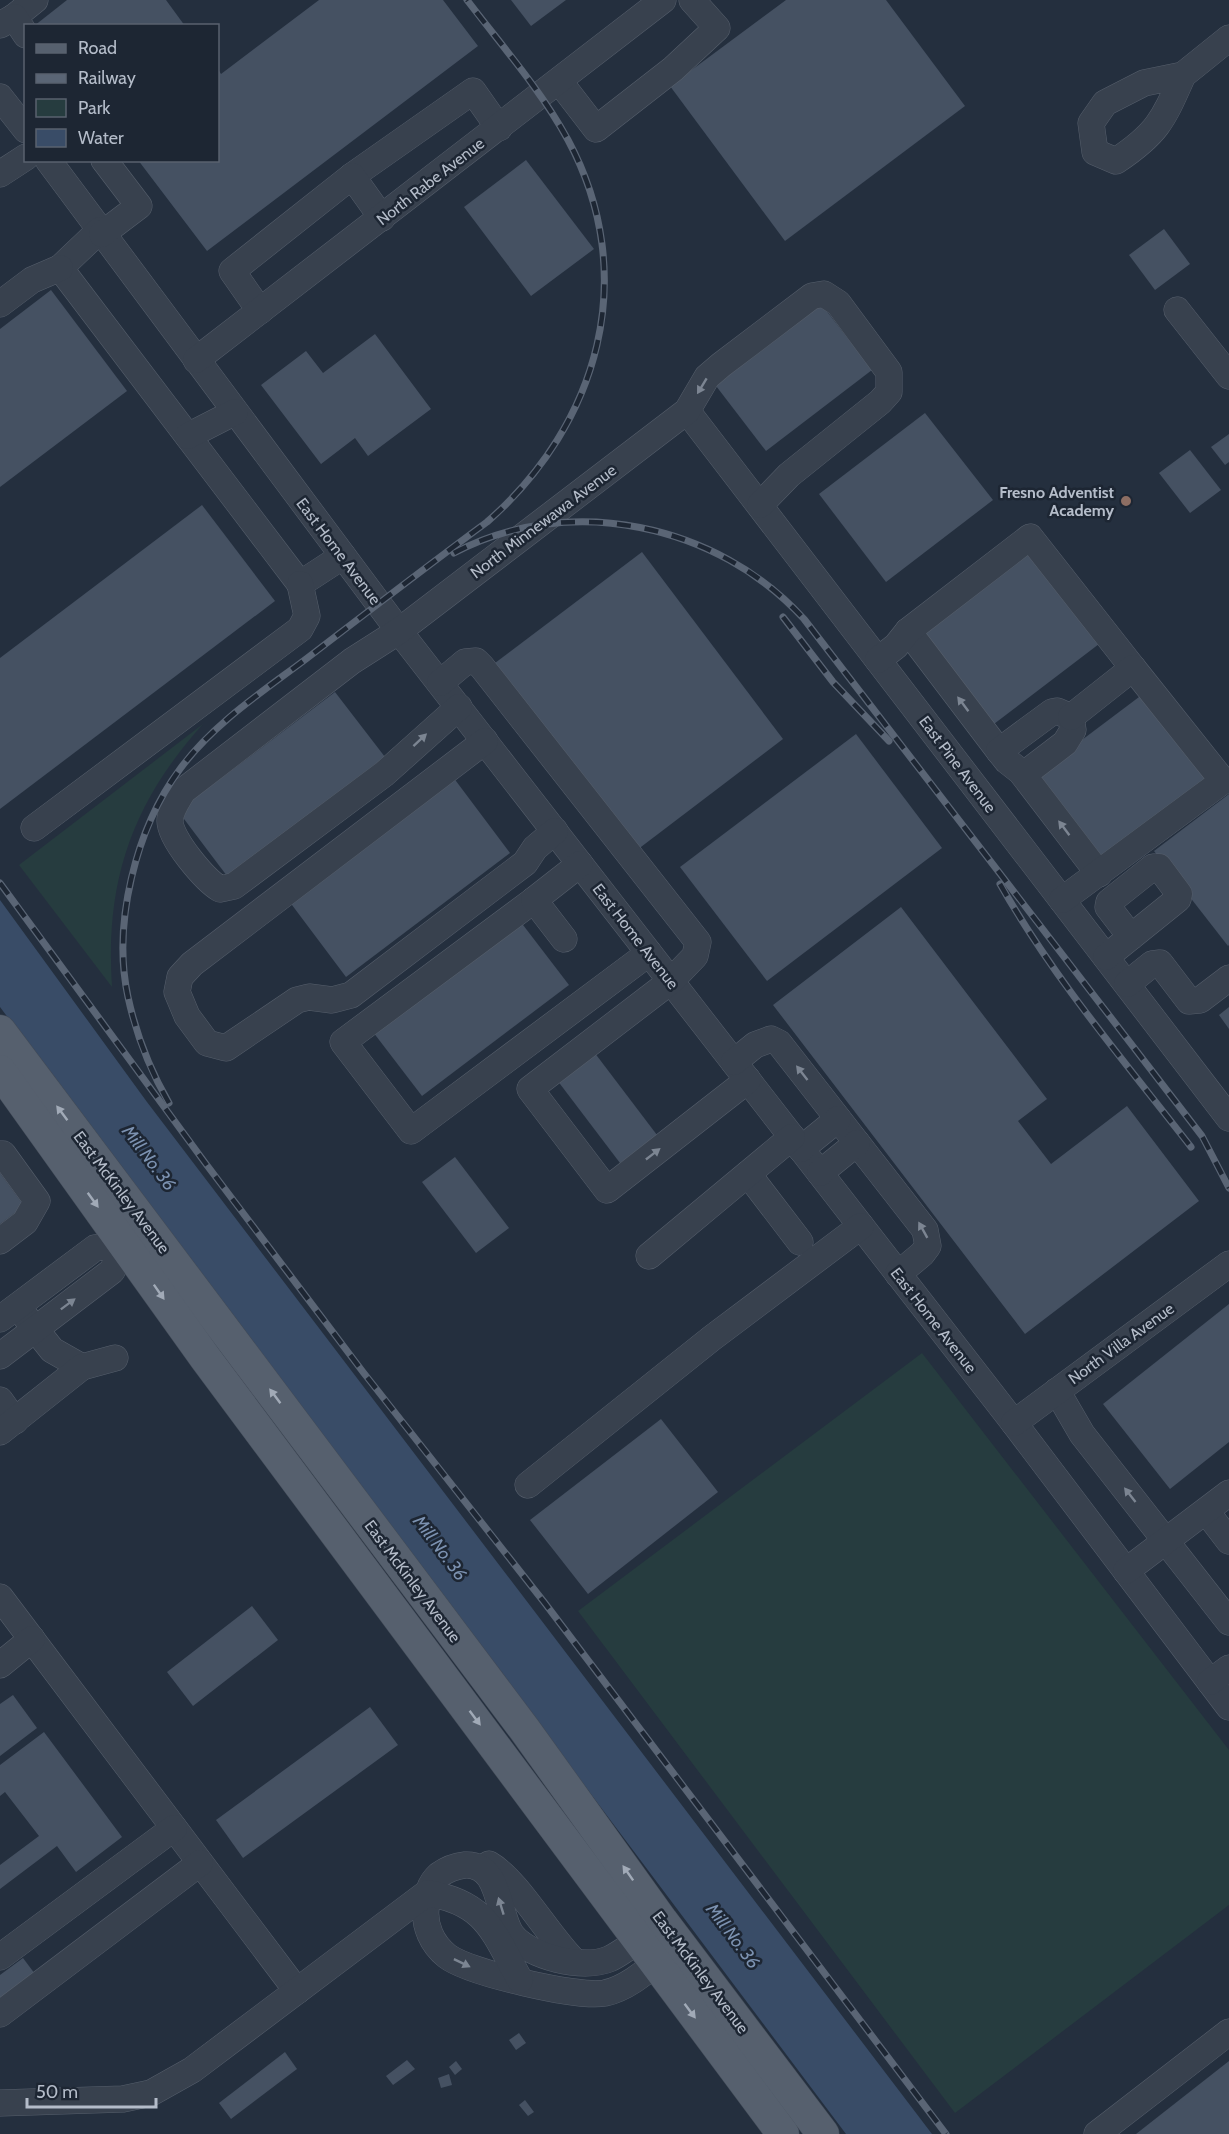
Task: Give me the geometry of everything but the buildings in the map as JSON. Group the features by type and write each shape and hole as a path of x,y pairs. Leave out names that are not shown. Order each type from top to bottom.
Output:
{"main road":[{"name":"East McKinley Avenue","path":"0,1031 137,1236 206,1359 783,2134"},
{"name":"East McKinley Avenue","path":"0,1071 137,1236 384,1542 525,1730 671,1933 823,2134"},
{"path":"206,1359 281,1437 355,1537 368,1546 384,1542"},
{"path":"374,1584 384,1583 398,1592 458,1669 525,1730"}],"street":[{"path":"13,26 35,0"},
{"name":"North Rabe Avenue","path":"196,360 663,0"},
{"path":"559,81 596,129 674,69 717,28 692,0"},
{"path":"1183,75 1229,38"},
{"path":"260,311 232,271 352,176 473,91 499,128"},
{"path":"0,97 24,127"},
{"path":"0,174 24,158"},
{"name":"East Home Avenue","path":"49,162 399,631 1014,1423 1126,1571 1220,1675 1228,1705"},
{"path":"0,304 32,280 60,268 101,232 139,206 106,162"},
{"path":"352,176 382,218"},
{"path":"34,828 300,629 307,616 300,584 60,268"},
{"path":"687,411 707,377 720,365 812,296 824,294 838,303 890,372 889,393 797,469 760,505"},
{"path":"1177,310 1229,376"},
{"name":"East Pine Avenue","path":"687,411 1229,1118"},
{"name":"North Minnewawa Avenue","path":"459,707 384,774 234,886 220,889 210,882 171,832 170,819 183,791 352,661 399,631 687,411"},
{"path":"188,436 235,412"},
{"path":"878,660 896,646 908,631 1030,537 1223,781 1062,900"},
{"path":"300,584 343,556"},
{"path":"908,631 1099,874"},
{"path":"440,683 465,662 476,661 696,938 698,952 671,981 530,1089 607,1190 741,1071 755,1045 771,1039 779,1043 925,1230 928,1238 922,1254 898,1274"},
{"path":"1071,717 1133,668"},
{"path":"975,786 1009,761 1052,712 1057,711 1071,717"},
{"path":"1009,761 1027,772 1065,743 1073,730 1071,717"},
{"path":"485,741 192,964 180,977 177,992 187,1016 207,1043 226,1048 297,1000 309,997 332,1000 351,995 525,863 535,848 555,831"},
{"path":"580,864 343,1042 411,1131 649,953"},
{"path":"534,900 564,939"},
{"path":"1106,957 1131,937"},
{"path":"1127,984 1152,964 1160,963 1189,1001 1200,1000 1229,978"},
{"path":"1151,1016 1183,992"},
{"path":"649,1256 748,1174 838,1119"},
{"path":"820,1173 857,1143"},
{"path":"0,1154 3,1154 37,1201 25,1222 0,1241"},
{"path":"748,1174 800,1242"},
{"path":"528,1485 712,1338 861,1226"},
{"path":"82,1367 52,1350 36,1329 9,1313 95,1248 137,1236"},
{"path":"0,1356 112,1271 137,1236"},
{"name":"North Villa Avenue","path":"1014,1423 1229,1264"},
{"path":"0,1400 8,1426 82,1367 115,1358"},
{"path":"1057,1391 1082,1434 1229,1622"},
{"path":"1126,1571 1229,1493"},
{"path":"1206,1511 1229,1541"},
{"path":"0,1597 297,1990"},
{"path":"0,1665 32,1640"},
{"path":"0,1957 174,1828"},
{"path":"0,2103 123,2099 151,2092 192,2070 427,1893 439,1875 468,1862 480,1861 499,1869 583,1961 594,1994"},
{"path":"0,2014 200,1863"},
{"path":"456,1867 472,1865 484,1871 492,1882 513,1936 528,1950 544,1957 583,1961 646,1952"},
{"path":"427,1893 428,1928 435,1943 447,1956 487,1973 594,1994 622,1987 646,1952 671,1933"},
{"path":"427,1893 464,1902 482,1916 530,1982"},
{"path":"530,1982 544,1957"},
{"path":"1097,2134 1229,2032"}],"green space":[{"path":"203,724 178,754 158,784 141,814 128,845 113,912 112,987 19,865"},
{"path":"922,1353 1229,1750 1229,1905 955,2113 578,1611"}],"water":[{"name":"Mill No. 36","path":"0,900 147,1102 932,2134 846,2134 0,1007"}],"railway":[{"path":"169,1103 144,1052 131,1011 124,969 123,939 126,908 140,848 164,793 193,753 223,723 255,696 487,522 526,483 557,440 581,394 597,345 604,295 602,243 590,191 568,140 546,104 521,68 467,0"},
{"path":"454,553 499,534 545,524 593,522 640,528 686,540 729,560 769,586 804,619 1202,1136 1229,1188"},
{"path":"783,617 833,682 889,741"},
{"path":"0,883 206,1164 363,1372 544,1602 946,2134"},
{"path":"1000,884 1067,987 1191,1147"}],"place":[{"name":"Fresno Adventist Academy","path":"1126,501"}]}
